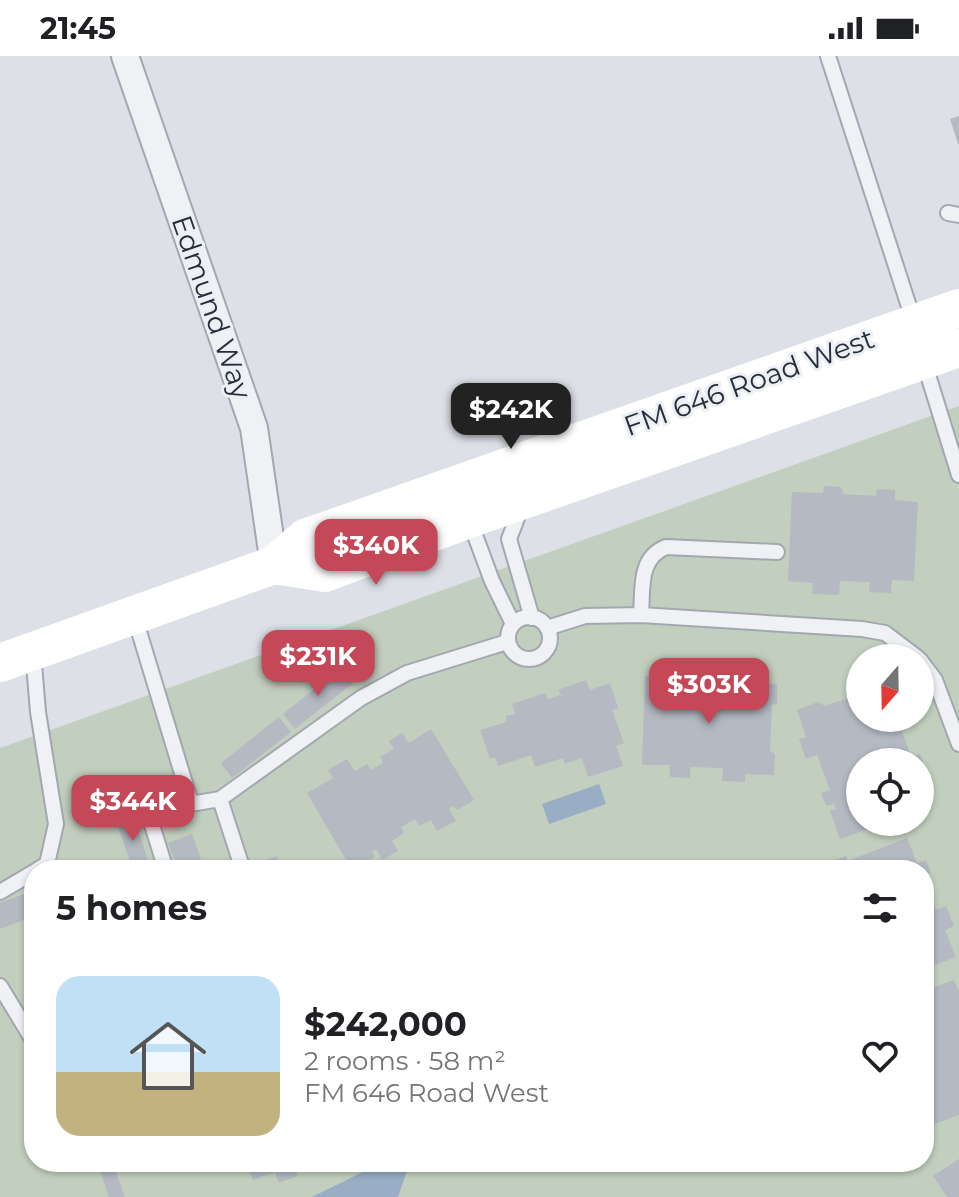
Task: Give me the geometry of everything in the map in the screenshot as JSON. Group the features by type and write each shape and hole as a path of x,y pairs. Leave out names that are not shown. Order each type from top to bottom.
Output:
{"main road":[{"name":"FM 646 Road West","path":"274,565 325,573 534,498 919,341 959,308"},
{"name":"FM 646 Road West","path":"16,657 274,565 305,538 596,438 919,341 959,348"},
{"path":"469,519 513,483 558,468 596,438"}],"street":[{"name":"Edmund Way","path":"125,56 254,428 274,565"}],"lane":[{"path":"828,56 959,475"},
{"path":"534,498 517,511 509,539 532,618 547,628"},
{"path":"469,519 492,581 513,624 507,642 510,650 523,660 540,657 549,647 547,628"},
{"path":"641,615 645,568 656,551 666,547 777,552"},
{"path":"134,615 191,803"},
{"path":"547,628 585,616 641,615 862,629 885,633 899,644"},
{"path":"513,624 532,618"},
{"path":"163,860 152,825 167,808 220,799 361,698 407,673 507,642"},
{"path":"16,657 38,712 56,824 48,860"},
{"path":"934,679 959,744"},
{"path":"220,799 240,860"},
{"path":"0,892 24,878"},
{"path":"0,986 24,1026"}],"green space":[{"path":"959,406 959,1197 0,1197 0,748"}],"water":[{"path":"599,784 606,804 549,824 542,804"},
{"path":"363,1172 407,1172 398,1197 312,1197"}],"building":[{"path":"959,116 959,144 958,144 950,119"},
{"path":"824,486 841,487 843,494 876,496 877,489 895,490 895,500 918,502 914,581 892,580 891,593 869,592 870,582 840,581 839,595 812,594 813,583 788,581 792,492 823,493"},
{"path":"341,668 353,683 295,729 283,714"},
{"path":"674,671 693,672 693,682 729,683 730,674 747,675 747,683 777,684 777,705 772,704 770,751 775,754 774,775 745,774 745,782 722,781 723,768 690,767 690,778 670,777 670,765 642,765 645,676 673,677"},
{"path":"586,680 590,690 610,683 618,708 612,710 624,743 616,746 623,766 588,777 582,758 565,764 563,758 535,767 531,755 498,766 495,757 490,759 480,730 506,722 506,716 515,714 512,704 545,693 548,699 561,695 558,690"},
{"path":"846,699 846,732 902,732 908,748 846,748 846,836 848,836 840,839 830,811 836,809 834,804 826,806 821,793 830,790 817,755 806,759 799,739 806,737 797,710 818,702 825,706"},
{"path":"279,717 291,732 232,778 221,763"},
{"path":"431,729 474,800 457,810 453,806 449,809 456,821 437,831 431,820 419,826 415,819 401,827 404,833 392,841 398,851 382,860 376,849 372,851 375,857 370,860 346,860 307,793 333,778 328,770 347,759 355,771 367,764 371,770 383,763 380,757 394,749 389,741 402,733 409,743"},
{"path":"133,815 148,860 130,860 116,821"},
{"path":"192,834 201,860 174,860 168,843"},
{"path":"907,838 916,860 851,860"},
{"path":"24,894 24,920 0,929 0,903"},
{"path":"934,905 936,910 946,906 954,926 945,930 956,957 934,965"},
{"path":"954,980 959,992 959,1115 934,1124 934,987"},
{"path":"959,1159 959,1197 947,1197 933,1176"},
{"path":"100,1172 116,1172 125,1197 109,1197"},
{"path":"250,1172 275,1172 253,1180"},
{"path":"275,1172 296,1172 298,1176 279,1183"}]}
